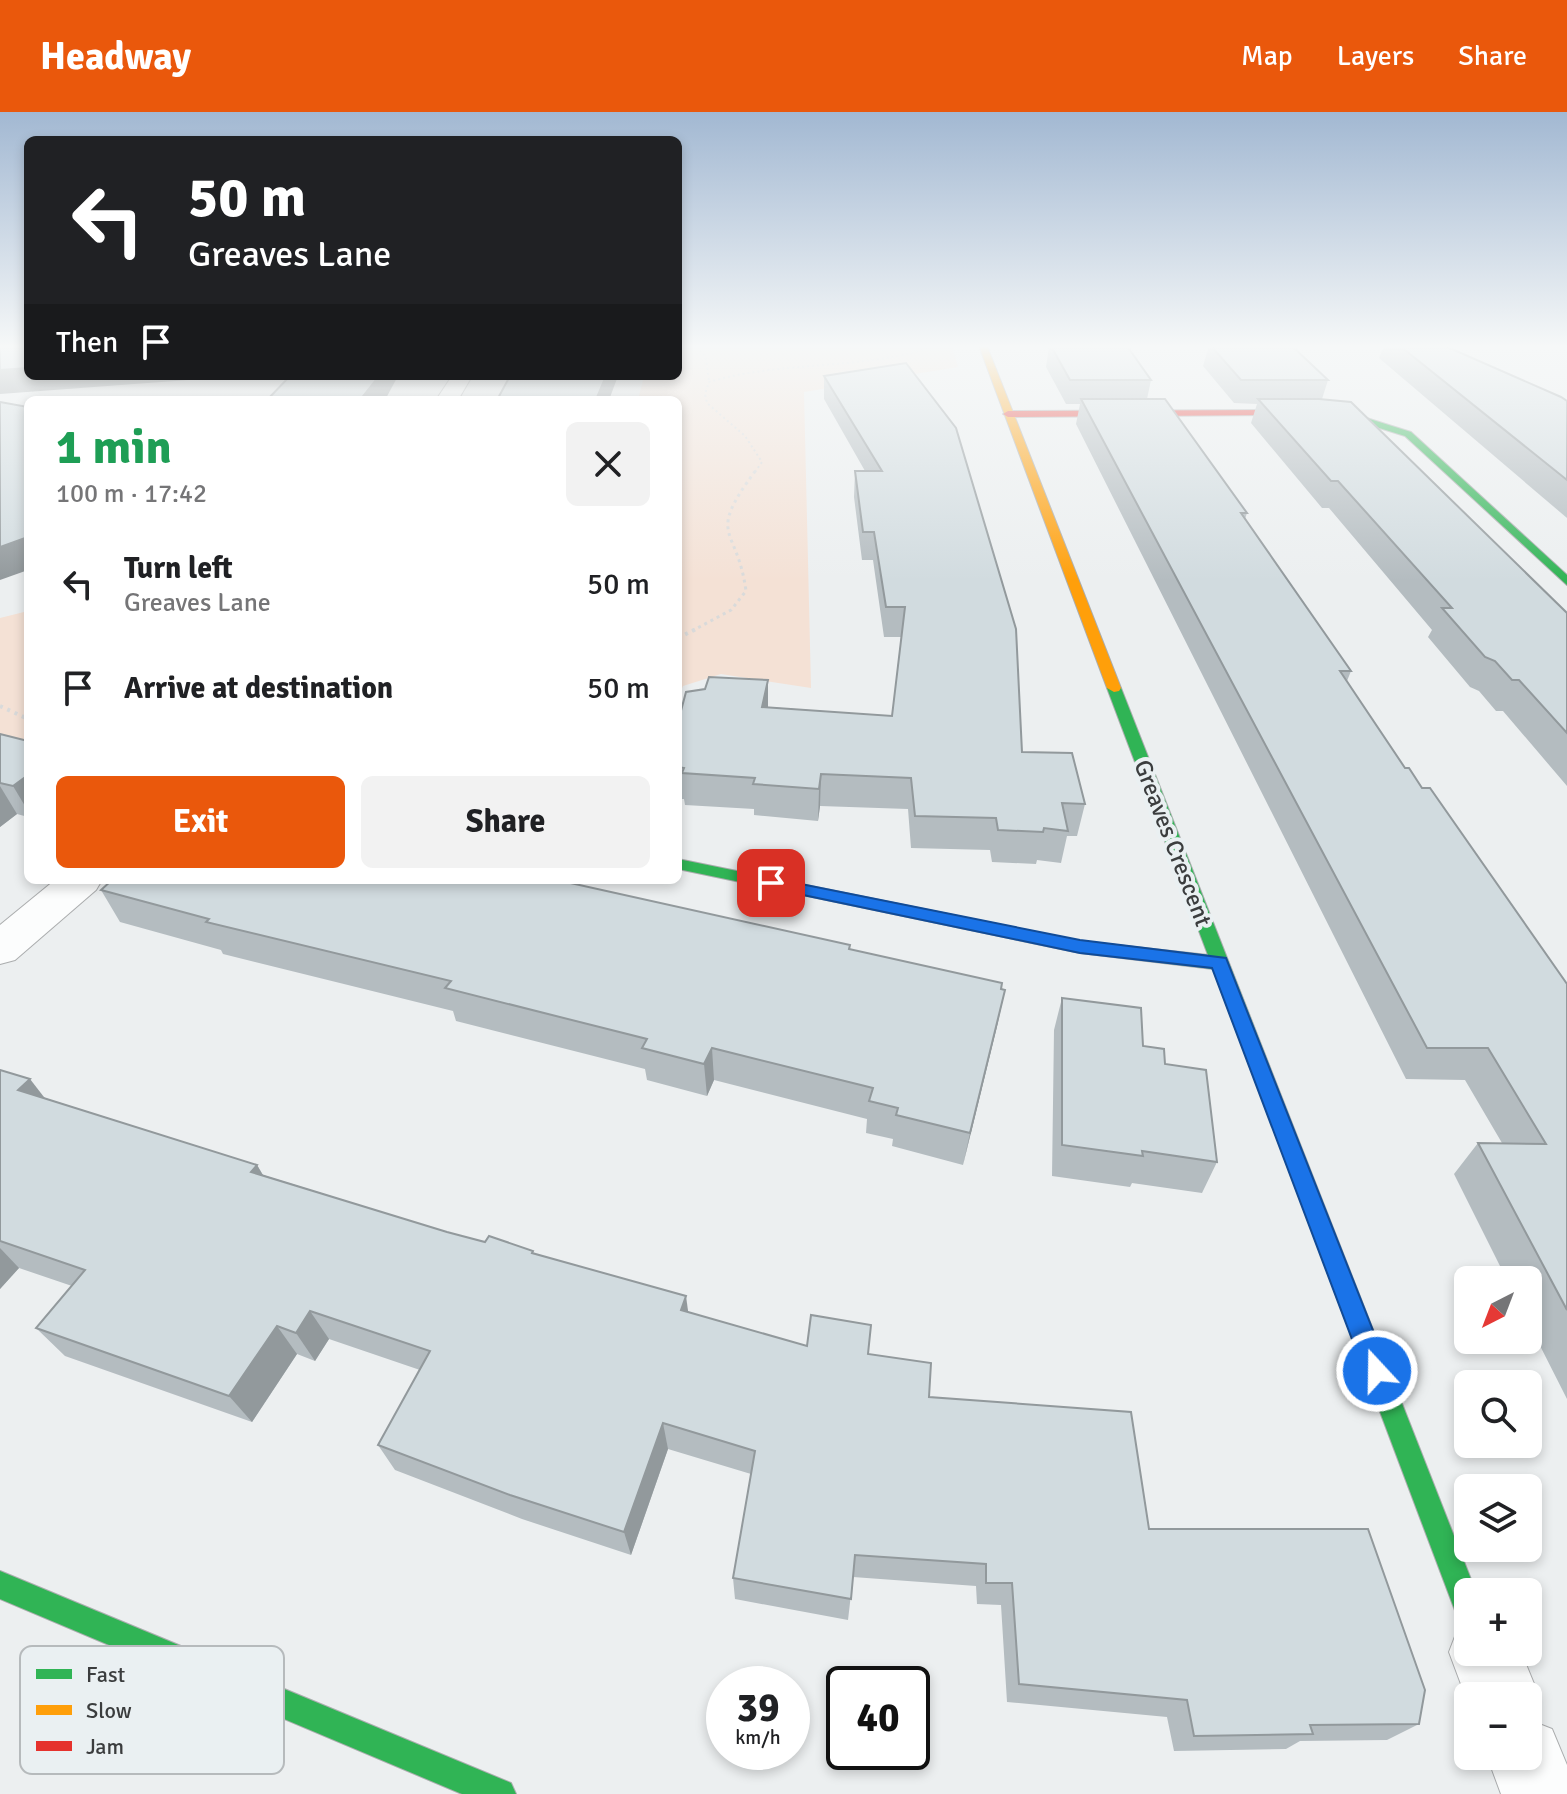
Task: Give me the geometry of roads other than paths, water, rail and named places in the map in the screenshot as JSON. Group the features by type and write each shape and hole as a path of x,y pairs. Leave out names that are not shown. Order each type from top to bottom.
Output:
{"street":[{"name":"Greaves Crescent","path":"1012,424 1456,1578"},
{"path":"1391,424 1408,434 1567,581"},
{"path":"682,865 1080,947 1219,963"},
{"path":"0,949 76,884"},
{"path":"0,1585 146,1646"},
{"path":"284,1704 500,1794"},
{"path":"1531,1770 1540,1794"}]}
